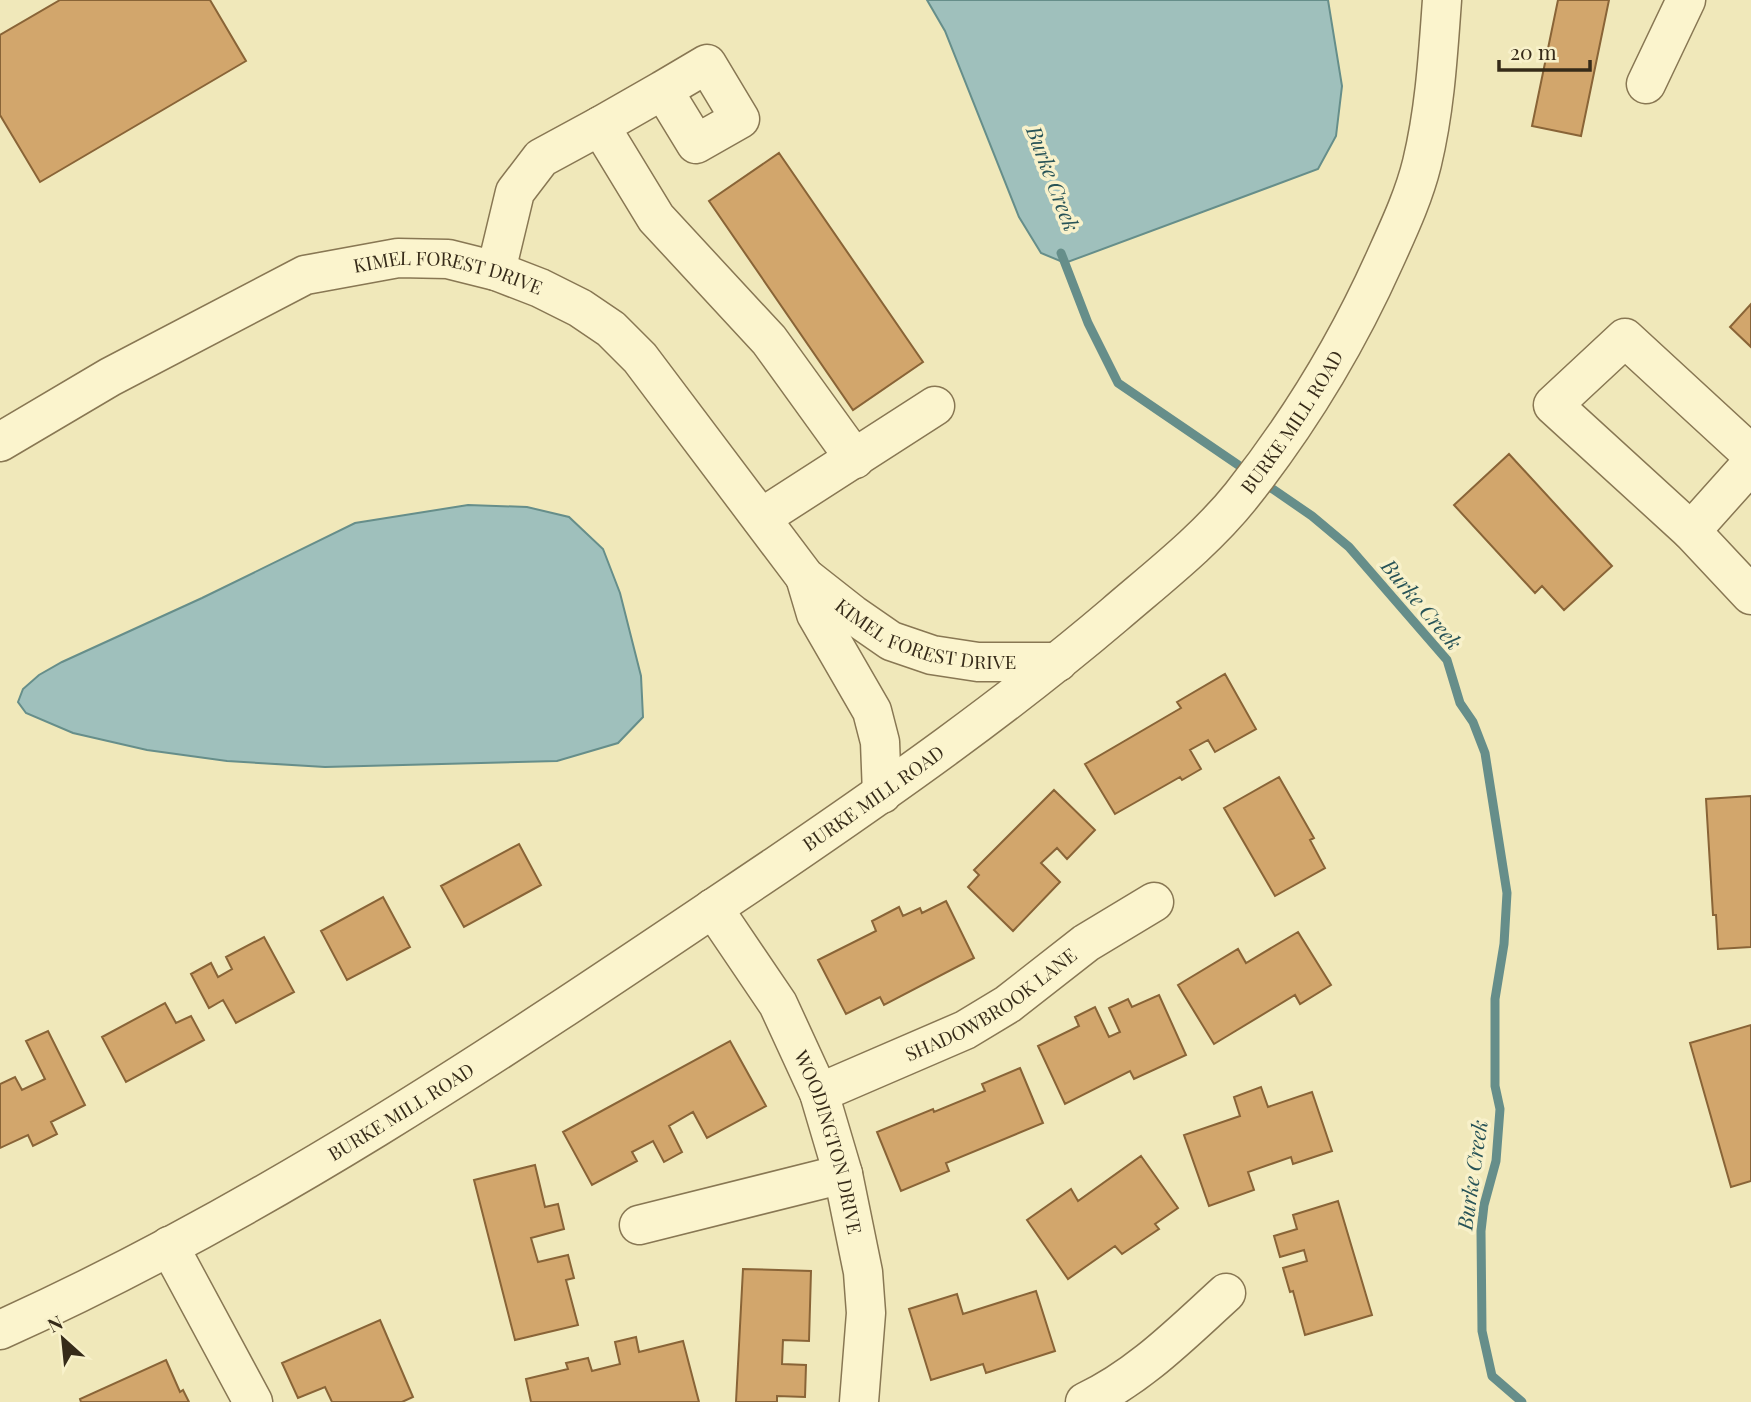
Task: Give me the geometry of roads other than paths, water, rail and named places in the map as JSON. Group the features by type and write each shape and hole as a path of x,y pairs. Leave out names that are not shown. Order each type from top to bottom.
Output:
{"street":[{"name":"BURKE MILL ROAD","path":"0,1330 169,1246 445,1087 882,794 1018,695 1194,547 1238,500 1292,428 1329,369 1368,296 1403,219 1421,166 1434,98 1442,0"},
{"path":"1646,84 1686,0"},
{"path":"496,271 514,192 541,158 663,90"},
{"path":"600,126 656,218 769,340 855,459"},
{"name":"KIMEL FOREST DRIVE","path":"0,442 110,377 305,275 398,258 448,259 496,271 540,288 580,308 611,329 640,358 805,576 891,641 932,655 978,662 1058,662"},
{"path":"1751,454 1625,338 1553,405 1690,531 1751,595"},
{"path":"761,518 935,406"},
{"path":"1690,531 1751,464"},
{"name":"KIMEL FOREST DRIVE","path":"805,576 816,614 872,711 880,742 882,794"},
{"name":"SHADOWBROOK LANE","path":"820,1093 965,1030 1008,1004 1086,943 1154,902"},
{"name":"WOODINGTON DRIVE","path":"713,908 778,1004 820,1093 843,1174 863,1272 866,1313 859,1402"},
{"path":"639,1225 843,1174"},
{"path":"169,1246 253,1402"},
{"path":"1085,1402 1125,1380 1226,1293"}],"water":[{"path":"927,0 1328,0 1342,86 1336,136 1318,169 1065,263 1041,253 1019,217 945,31"},
{"path":"468,505 527,507 569,517 603,549 620,593 641,676 643,717 618,743 557,761 325,767 227,761 147,750 73,733 26,713 18,702 23,689 39,675 62,662 202,598 355,523"}],"waterway":[{"name":"Burke Creek","path":"1061,253 1088,323 1118,383 1250,473"},
{"name":"Burke Creek","path":"1264,483 1312,516 1349,547 1447,660 1460,703 1473,722 1485,753 1507,893 1504,944 1495,999 1495,1086 1500,1109 1496,1161 1484,1205 1481,1231 1482,1331 1492,1376 1522,1402"}]}
